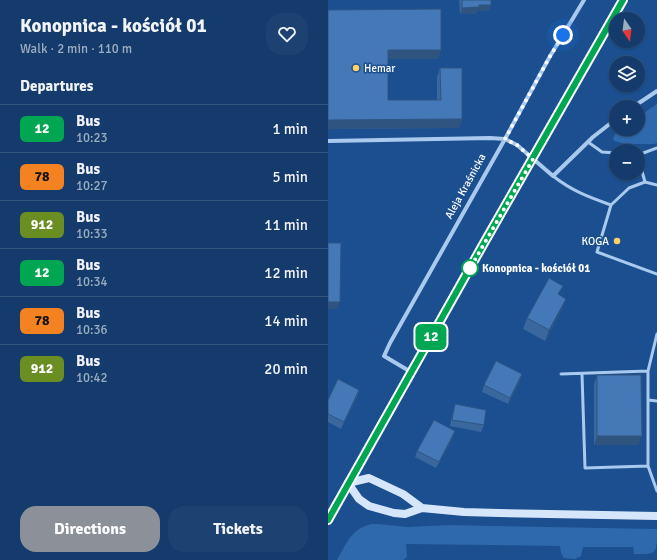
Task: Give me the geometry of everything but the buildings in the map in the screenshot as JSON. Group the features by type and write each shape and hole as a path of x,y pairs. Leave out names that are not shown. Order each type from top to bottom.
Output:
{"main road":[{"path":"328,520 624,0"}],"street":[{"name":"Aleja Kraśnicka","path":"411,372 384,356 390,343 549,58 584,0"},
{"path":"644,100 657,91"},
{"path":"328,141 505,139 517,145 553,176 593,137 609,124"},
{"path":"422,508 403,494 369,478 348,483 359,499 369,506 394,513 405,514 422,508 464,512 657,516"}],"lane":[{"path":"588,142 602,152 609,152"},
{"path":"645,153 657,148"},
{"path":"553,176 577,192 611,205"},
{"path":"657,185 645,182 629,188 611,205 597,252 657,274"},
{"path":"657,334 648,371 648,466 657,491"},
{"path":"561,374 648,371"},
{"path":"582,374 585,468 648,466"},
{"path":"648,400 657,401"}],"shaded area":[{"path":"657,104 657,143 626,144 614,141 614,136 645,136 645,112"},
{"path":"371,524 408,527 450,525 656,529 657,544 654,551 647,554 634,554 633,547 583,547 581,556 575,559 564,558 561,553 560,546 406,544 407,557 403,560 337,560 350,538 358,530"}],"bus line":[{"name":"12","path":"328,520 623,0"}],"place":[{"name":"Hemar","path":"356,68"},
{"name":"KOGA","path":"617,241"},
{"name":"Konopnica - kościół 01","path":"470,268"}],"route":[{"path":"470,268 469,270 533,159 517,145 505,139 563,35"}]}
